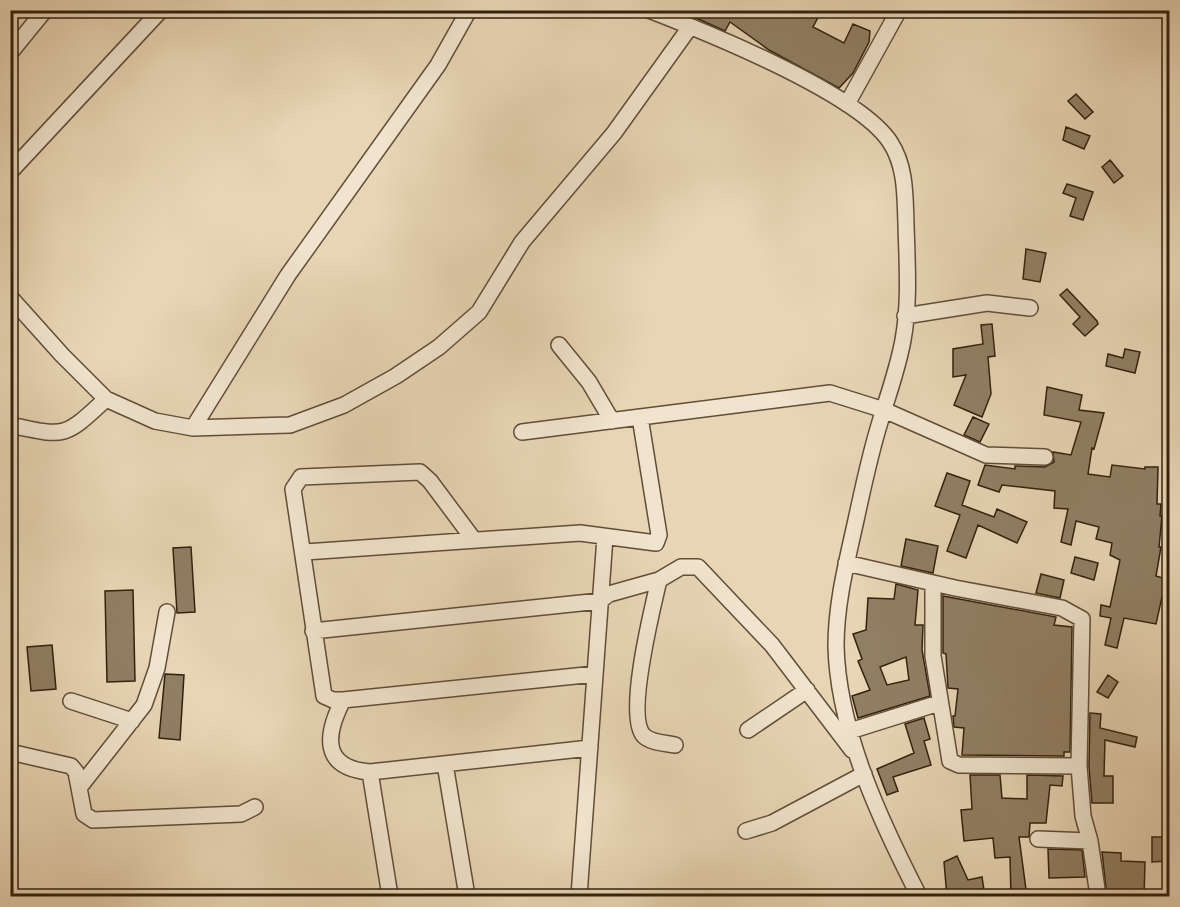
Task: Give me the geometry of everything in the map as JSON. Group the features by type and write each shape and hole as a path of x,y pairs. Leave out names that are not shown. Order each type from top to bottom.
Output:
{"street":[{"path":"13,45 45,10"},
{"path":"10,172 161,10"},
{"path":"193,428 288,275 438,65 469,10"},
{"path":"649,10 734,45 847,104 878,128 890,142 904,179 908,282 903,338 846,563 836,647 850,730 858,758 919,897"},
{"path":"847,104 899,10"},
{"path":"10,297 62,355 106,399 155,421 193,428 290,425 344,405 396,376 460,331 479,312 522,242 614,133 690,27"},
{"path":"905,316 987,303 1030,308"},
{"path":"559,345 589,381 612,421"},
{"path":"522,432 820,393 839,395 884,410 986,455 1045,457"},
{"path":"10,424 52,434 64,433 74,429 106,399"},
{"path":"304,552 580,533 651,544 658,540 640,417"},
{"path":"474,540 430,481 420,472 301,477 293,489 304,552 322,691 328,699 344,700 595,674"},
{"path":"579,897 605,537"},
{"path":"846,563 933,583 1062,608 1082,619 1079,766 1083,816 1090,841 1098,897"},
{"path":"313,631 600,601 609,594 659,580 681,567 698,567 772,645 858,758"},
{"path":"659,580 645,638 637,722 645,737 655,742 675,745"},
{"path":"933,583 933,656 947,757 954,764 1079,766"},
{"path":"79,788 144,705 154,681 167,612"},
{"path":"748,730 807,690"},
{"path":"344,700 333,724 329,741 334,755 342,764 356,771 370,772 590,748"},
{"path":"70,701 132,721"},
{"path":"850,730 939,703"},
{"path":"10,752 71,766 76,771 84,814 93,820 241,814 255,807"},
{"path":"445,764 467,897"},
{"path":"370,772 390,897"},
{"path":"747,831 772,823 864,774"},
{"path":"1038,839 1090,841"}],"building":[{"path":"697,10 822,10 813,27 844,43 853,24 870,31 869,42 853,73 839,88 769,50 730,22 725,31 694,17"},
{"path":"1076,94 1093,112 1085,119 1068,101"},
{"path":"1066,127 1090,136 1084,149 1063,140"},
{"path":"1110,160 1123,176 1114,183 1102,167"},
{"path":"1067,184 1093,192 1083,220 1070,216 1076,198 1063,193"},
{"path":"1026,249 1046,253 1040,282 1023,279"},
{"path":"1067,289 1097,321 1098,324 1085,336 1073,324 1080,317 1060,295"},
{"path":"992,324 995,356 988,357 991,394 982,417 954,405 966,375 953,377 953,349 983,344 981,325"},
{"path":"1125,349 1140,352 1135,373 1106,366 1108,354 1123,358"},
{"path":"1047,387 1082,395 1079,410 1104,413 1094,449 1092,448 1088,474 1110,477 1112,465 1145,469 1145,467 1158,467 1157,504 1161,504 1160,516 1162,516 1159,547 1161,547 1156,576 1166,579 1156,624 1124,618 1117,648 1105,645 1111,618 1100,616 1101,605 1110,607 1120,560 1110,555 1112,543 1096,539 1099,527 1076,521 1071,545 1061,542 1068,509 1054,508 1055,491 1002,485 999,492 978,485 985,465 1015,469 1015,466 1045,467 1054,462 1053,452 1071,455 1081,422 1044,415"},
{"path":"973,417 989,424 980,442 964,435"},
{"path":"947,473 970,481 962,505 994,517 997,509 1027,522 1017,543 978,525 966,558 947,551 960,515 935,506"},
{"path":"906,539 938,546 933,573 901,566"},
{"path":"191,547 195,612 177,613 173,548"},
{"path":"1075,557 1098,563 1094,580 1071,573"},
{"path":"1041,574 1064,580 1060,598 1036,593"},
{"path":"896,584 918,590 915,625 923,625 922,650 930,696 858,718 852,696 870,690 858,661 862,659 853,634 866,630 868,598 894,599","holes":["906,657 909,680 887,685 880,667"]},
{"path":"133,590 135,681 107,682 105,591"},
{"path":"943,596 1056,617 1054,625 1072,627 1070,752 1064,752 1064,756 962,755 964,728 954,727 953,716 955,716 958,689 948,688 946,654 943,653"},
{"path":"52,645 56,689 31,691 27,647"},
{"path":"165,674 184,675 180,740 159,738"},
{"path":"1108,675 1118,682 1108,698 1097,692"},
{"path":"1090,713 1101,714 1100,728 1137,737 1135,747 1105,740 1104,776 1113,776 1113,803 1092,803 1089,766"},
{"path":"924,718 930,739 924,741 931,765 893,777 898,791 887,795 877,769 914,753 905,724"},
{"path":"970,775 1000,775 1002,798 1027,799 1027,775 1063,776 1062,786 1050,785 1046,823 1030,823 1029,837 1019,837 1027,897 1011,897 1010,857 995,858 993,838 964,841 961,810 972,809"},
{"path":"1152,837 1166,837 1166,861 1152,862"},
{"path":"1048,849 1082,850 1085,877 1049,878"},
{"path":"1102,852 1121,853 1121,861 1145,862 1144,897 1107,897"},
{"path":"957,856 968,880 982,877 985,897 947,897 944,862"}]}
